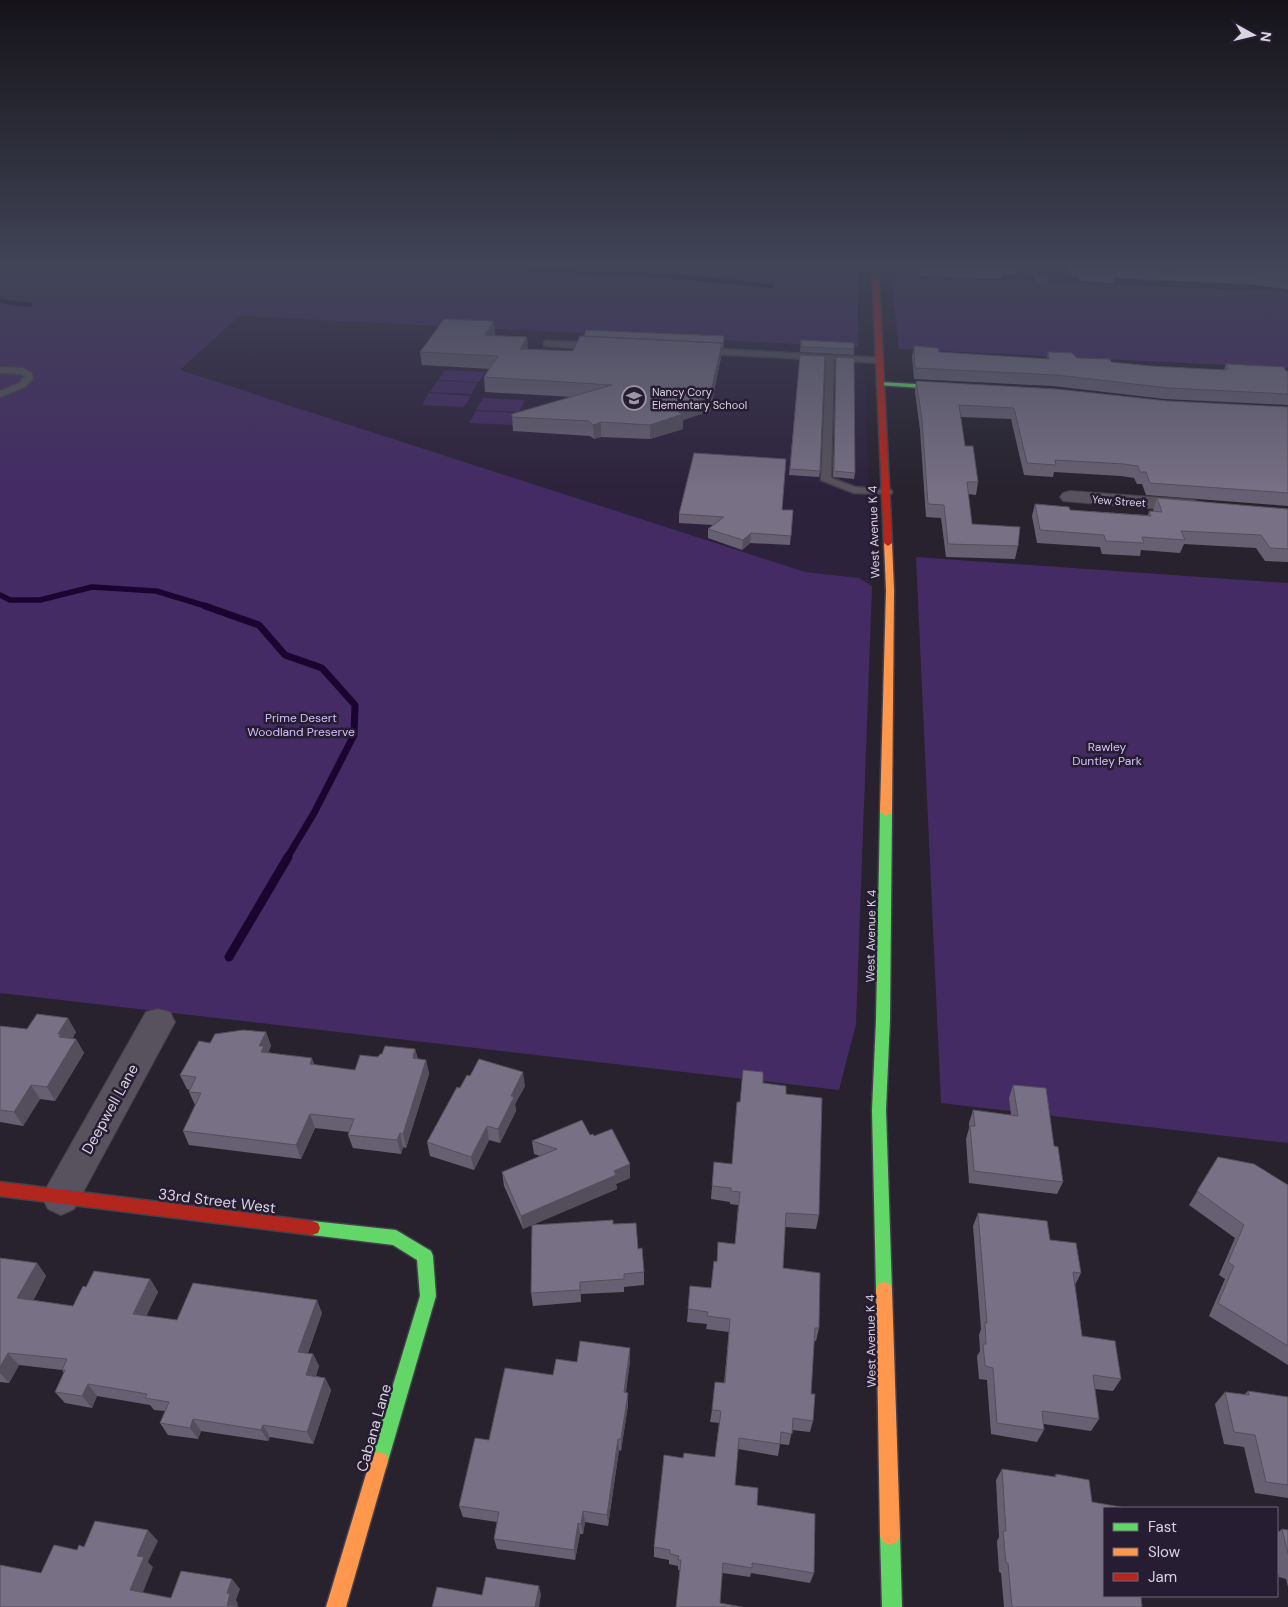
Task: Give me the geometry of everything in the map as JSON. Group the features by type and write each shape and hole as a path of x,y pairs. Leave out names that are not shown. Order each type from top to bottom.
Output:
{"street":[{"name":"West Avenue K 4","path":"878,340 879,384 887,492 890,590 883,1020 879,1110 892,1607"},
{"path":"879,384 966,388"},
{"name":"Yew Street","path":"1070,497 1209,508"},
{"name":"Deepwell Lane","path":"61,1197 158,1022"},
{"name":"33rd Street West","path":"0,1189 396,1238 425,1256"},
{"name":"Cabana Lane","path":"336,1607 428,1296 425,1256"}],"lane":[{"path":"547,344 605,347"},
{"path":"693,351 879,360"},
{"path":"830,358 826,480 854,490 887,492"},
{"path":"0,370 22,371 29,374 29,379 22,385 0,394"}],"shaded area":[{"path":"212,340 721,340 862,347 866,401 872,586 859,578 805,572 179,370"}],"green space":[{"name":"Prime Desert Woodland Preserve","path":"0,340 213,340 180,370 805,572 859,578 872,586 856,1024 839,1090 0,993"},
{"name":"Prime Desert Woodland Preserve","path":"718,340 858,340 858,347"},
{"path":"898,340 1288,340 1288,368 899,349"},
{"path":"445,370 485,372 479,382 438,380"},
{"path":"437,381 478,383 471,394 430,392"},
{"path":"429,393 471,396 464,407 422,405"},
{"path":"483,398 525,400 519,412 476,410"},
{"path":"476,411 519,413 513,425 469,423"},
{"name":"Rawley Duntley Park","path":"916,557 1288,583 1288,1143 941,1103"}],"building":[{"path":"429,340 525,340 520,349 573,351 578,340 661,340 722,343 710,396 673,409 683,414 650,425 601,422 593,425 589,421 512,417 512,414 612,385 484,377 498,356 420,352"},
{"path":"663,340 723,340 723,343"},
{"path":"801,340 854,343 854,349 801,347"},
{"path":"914,346 938,348 939,352 1049,359 1048,352 1072,353 1077,358 1110,359 1111,362 1151,366 1225,370 1228,369 1226,364 1284,367 1288,371 1288,394 1169,388 1056,375 915,368"},
{"path":"800,355 825,356 820,471 790,469"},
{"path":"836,357 854,358 855,473 834,471"},
{"path":"916,381 1056,389 1168,401 1288,407 1288,493 1150,483 1146,472 1140,472 1138,466 1124,464 1055,460 1056,465 1027,463 1014,408 959,405 965,446 973,446 978,482 967,482 972,524 1020,527 1018,546 948,544 944,505 928,504 922,419"},
{"path":"694,453 786,459 782,510 793,510 791,536 751,533 743,540 708,529 724,517 679,514"},
{"path":"1157,498 1288,509 1288,549 1270,548 1261,535 1181,531 1185,540 1142,537 1144,543 1106,541 1104,535 1040,530 1035,504 1069,507 1070,510 1151,516 1149,511 1162,512"},
{"path":"37,1014 68,1018 58,1034 61,1034 59,1037 76,1039 47,1087 31,1085 14,1112 0,1110 0,1026 27,1029"},
{"path":"243,1030 266,1032 259,1046 264,1046 261,1052 312,1058 310,1064 355,1070 360,1055 378,1057 382,1054 385,1046 415,1049 413,1058 426,1060 403,1134 400,1133 397,1140 348,1135 354,1119 310,1114 296,1145 183,1131 201,1093 189,1092 196,1077 180,1075 199,1041 210,1043 215,1034"},
{"path":"479,1059 523,1072 511,1096 514,1097 498,1129 487,1126 471,1157 427,1142 457,1087 460,1088 467,1075 470,1076"},
{"path":"743,1070 763,1072 763,1083 786,1086 786,1094 822,1098 819,1215 786,1213 783,1268 820,1273 819,1328 815,1328 811,1394 815,1394 813,1421 793,1418 792,1434 781,1432 780,1444 739,1438 735,1485 758,1488 757,1505 815,1514 814,1573 752,1563 752,1568 723,1563 720,1603 742,1607 676,1607 681,1560 678,1560 679,1556 670,1554 670,1550 654,1547 664,1455 683,1458 684,1453 715,1457 721,1411 712,1410 715,1382 725,1383 730,1319 707,1316 708,1312 688,1309 690,1286 711,1288 714,1261 717,1262 718,1242 735,1244 740,1192 731,1191 731,1188 712,1186 714,1162 732,1164 737,1102 740,1102"},
{"path":"1013,1085 1046,1088 1054,1146 1058,1147 1063,1182 974,1171 970,1126 975,1126 973,1110 1018,1116"},
{"path":"582,1120 590,1135 593,1134 594,1136 612,1129 630,1164 614,1171 616,1175 521,1216 502,1172 557,1149 532,1141"},
{"path":"1218,1157 1254,1164 1288,1185 1288,1346 1218,1303 1234,1266 1228,1262 1244,1225 1197,1191"},
{"path":"978,1213 1047,1221 1050,1240 1076,1243 1081,1273 1073,1272 1082,1336 1115,1341 1121,1379 1093,1375 1099,1419 1042,1411 1044,1430 997,1423 993,1368 985,1366 983,1344 986,1344 985,1322 987,1323"},
{"path":"613,1220 613,1224 636,1223 638,1249 642,1248 644,1272 624,1274 624,1279 580,1282 580,1290 531,1293 532,1225"},
{"path":"0,1258 37,1263 17,1298 73,1306 83,1286 86,1287 94,1271 150,1279 133,1314 177,1320 193,1283 317,1300 298,1352 313,1354 306,1375 325,1378 307,1432 263,1425 261,1430 193,1419 190,1428 160,1423 169,1402 145,1398 147,1394 88,1384 82,1396 55,1392 65,1370 62,1370 67,1359 8,1353 0,1367"},
{"path":"580,1341 630,1348 624,1392 628,1393 621,1439 618,1439 607,1515 583,1511 581,1524 578,1523 574,1550 494,1539 499,1512 459,1506 475,1438 489,1440 505,1368 553,1375 556,1359 577,1362"},
{"path":"1248,1391 1288,1397 1288,1485 1266,1482 1255,1435 1234,1432 1225,1392 1249,1395"},
{"path":"1002,1469 1056,1477 1056,1474 1089,1480 1092,1502 1121,1507 1103,1507 1103,1597 1141,1597 1142,1607 1012,1607 1003,1531 1006,1531"},
{"path":"95,1521 148,1530 137,1556 144,1557 130,1590 171,1598 181,1571 232,1579 227,1593 230,1594 227,1605 239,1607 0,1607 0,1565 41,1573 54,1545 77,1550 79,1545 84,1547"},
{"path":"1282,1529 1288,1530 1288,1554"},
{"path":"486,1577 539,1586 535,1607 432,1607 437,1587 482,1595"}],"waterway":[{"path":"0,595 10,600 40,600 92,587 156,591 209,607"},
{"path":"205,606 259,625 285,655 322,668 355,705 354,735 314,813 287,858"},
{"path":"229,957 288,857"}],"traffic: fast":[{"path":"879,384 953,388"},
{"path":"884,1290 879,1110 883,1020 886,812"},
{"path":"312,1228 396,1238 425,1256 428,1296 379,1461"},
{"path":"890,1535 892,1607"}],"traffic: slow":[{"path":"886,812 890,590 888,543"},
{"path":"884,1290 890,1535"},
{"path":"336,1607 379,1461"}],"traffic: jam":[{"path":"879,340 888,543"},
{"path":"0,1189 312,1228"}],"place":[{"name":"Nancy Cory Elementary School","path":"634,398"}]}
